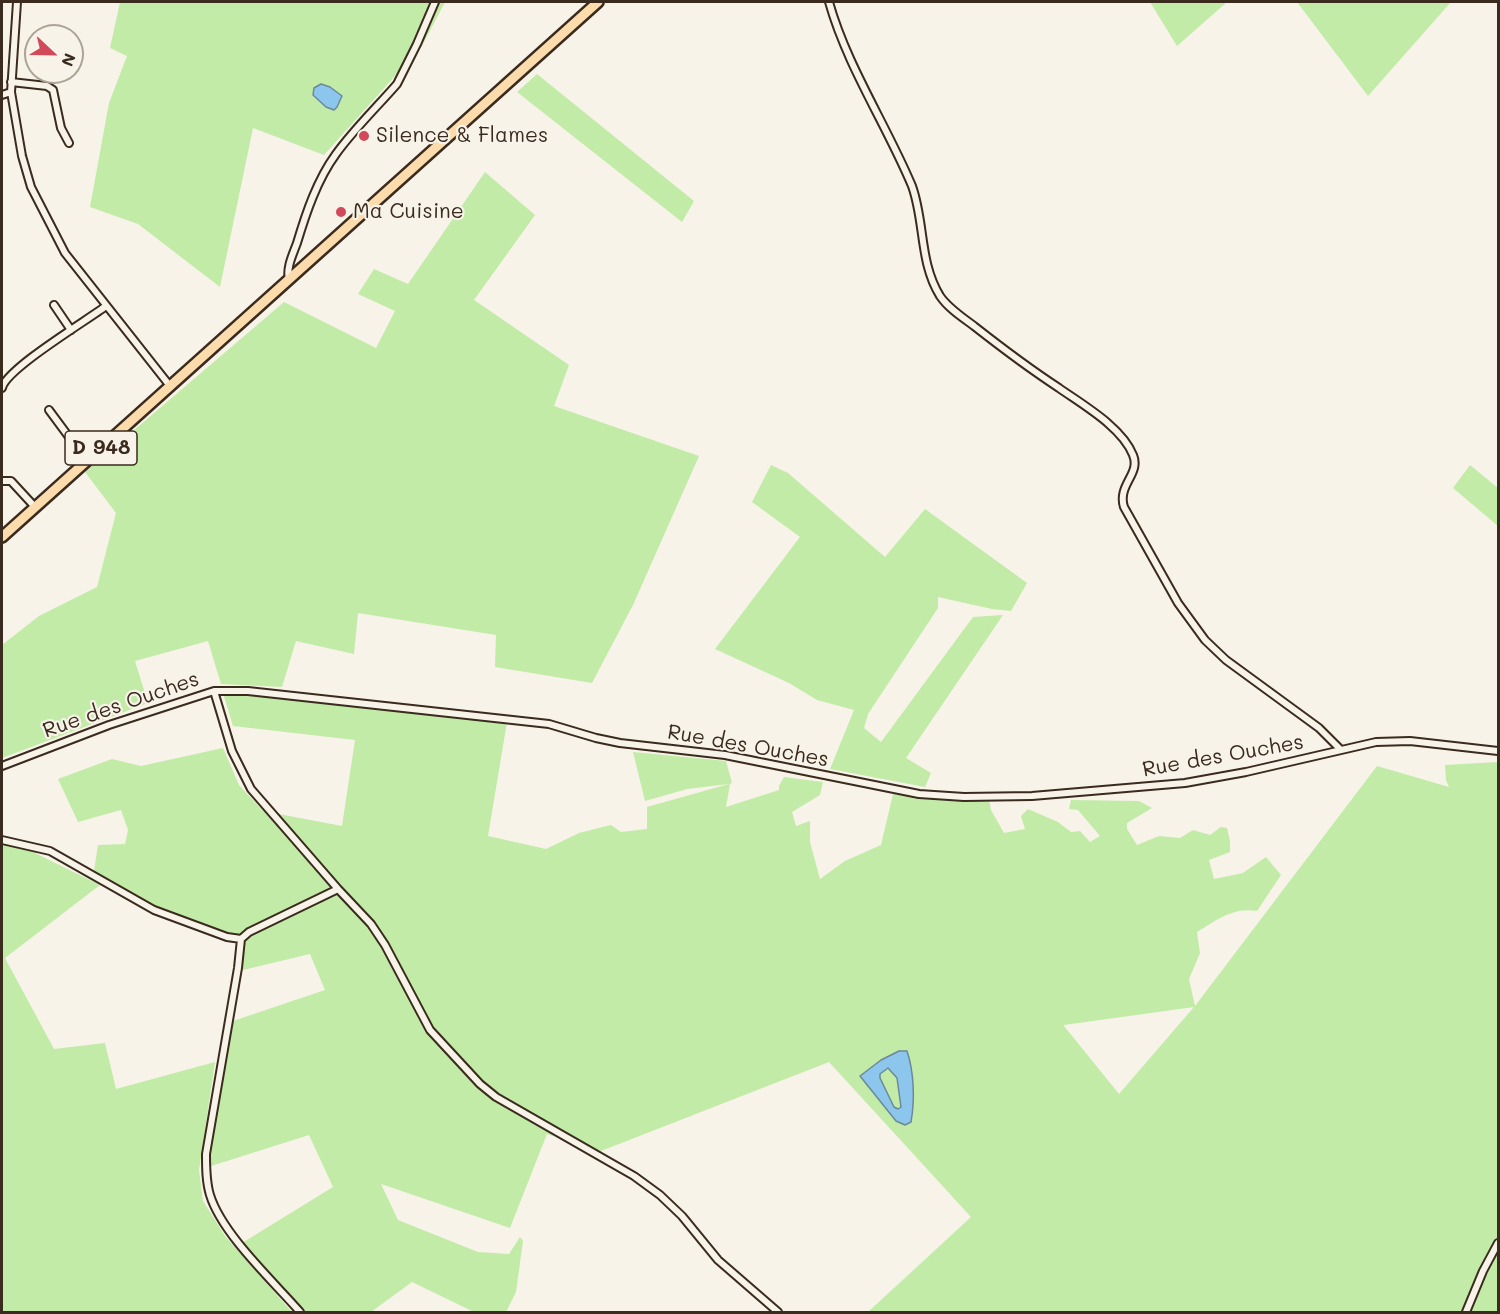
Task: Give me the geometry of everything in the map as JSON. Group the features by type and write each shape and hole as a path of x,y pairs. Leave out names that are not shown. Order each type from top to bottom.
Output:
{"main road":[{"name":"D 948","path":"2,537 598,2"}],"street":[{"path":"16,2 15,59 11,92 22,156 31,187 65,253 170,386"},
{"path":"289,279 289,267 305,217 322,179 335,156 397,84 435,2"},
{"path":"829,2 834,21 917,199 924,256 930,278 941,298 987,337 1089,408 1124,441 1135,461 1134,470 1124,490 1122,501 1124,507 1160,573 1191,623 1219,654 1319,728 1341,749"},
{"path":"11,82 47,86 53,90 61,128 69,143"},
{"path":"2,95 11,92"},
{"path":"54,304 71,330"},
{"path":"2,383 35,355 106,306"},
{"path":"49,410 86,460"},
{"path":"2,481 11,481 35,507"},
{"name":"Rue des Ouches","path":"2,766 109,725 214,691 248,690 549,724 620,742 725,755 919,794 964,797 1032,796 1185,783 1246,772 1376,742 1410,741 1498,751"},
{"path":"214,691 232,751 251,789 378,934 430,1030 480,1084 496,1097 625,1171 660,1195 682,1216 718,1260 778,1312"},
{"path":"2,840 50,851 154,910 227,937 241,939"},
{"path":"300,1312 229,1230 210,1197 206,1177 206,1154 241,939 249,932 338,889"},
{"path":"1466,1312 1483,1270 1498,1243"}],"green space":[{"path":"120,2 445,2 422,46 324,155 253,128 220,287 138,224 90,207 109,103 127,56 110,48"},
{"path":"1150,2 1227,2 1177,46"},
{"path":"1297,2 1451,2 1368,96"},
{"path":"537,74 694,201 682,222 517,92"},
{"path":"485,172 535,215 474,300 569,365 554,406 699,456 633,605 592,683 495,667 496,635 358,613 354,654 296,641 282,687 221,684 208,641 135,661 148,703 2,758 2,645 39,616 97,587 116,513 85,472 284,302 376,348 395,311 358,294 374,269 408,284"},
{"path":"771,465 788,473 885,557 925,509 1027,583 1011,611 938,597 938,608 868,714 864,728 881,742 973,617 1003,615 906,758 931,773 925,787 830,769 854,710 817,700 789,683 715,649 800,537 752,502"},
{"path":"1470,465 1498,488 1498,526 1453,488"},
{"path":"223,693 507,722 488,836 546,849 579,833 611,825 621,832 647,829 647,807 729,784 687,789 645,801 633,752 726,761 732,783 726,807 779,790 784,777 823,782 820,795 792,812 796,826 810,821 810,842 820,879 845,861 881,845 893,794 923,798 989,800 991,810 1004,833 1025,829 1021,816 1028,809 1058,822 1071,832 1080,831 1090,842 1100,836 1078,810 1069,809 1071,800 1139,801 1152,808 1127,823 1127,829 1137,845 1159,836 1180,838 1193,830 1210,835 1221,827 1227,828 1230,852 1209,860 1214,879 1243,873 1266,857 1281,875 1257,911 1233,913 1197,932 1200,953 1189,979 1195,1006 1377,766 1449,787 1445,765 1498,762 1498,1312 868,1312 971,1217 829,1062 601,1151 547,1134 510,1228 381,1184 398,1220 478,1252 509,1254 520,1237 523,1241 516,1292 506,1312 474,1312 412,1282 371,1312 306,1312 242,1243 333,1187 309,1135 208,1167 233,1021 325,990 310,954 243,970 236,938 159,910 94,871 98,845 125,844 128,830 121,810 78,822 58,779 112,759 141,766 223,748 239,785 263,811 342,826 355,740 233,726","holes":["1194,1007 1119,1094 1064,1025"]},
{"path":"2,844 33,852 100,885 5,958 54,1049 105,1043 116,1089 215,1062 199,1170 203,1201 225,1236 292,1312 2,1312"}],"water":[{"path":"321,84 330,87 342,96 334,110 326,107 313,95 314,88"},
{"path":"899,1051 907,1051 911,1068 913,1104 911,1122 905,1125 896,1121 860,1076 881,1060","holes":["888,1068 897,1078 901,1107 898,1109 894,1107 880,1074"]}],"place":[{"name":"Silence & Flames","path":"364,136"},
{"name":"Ma Cuisine","path":"341,212"}]}
